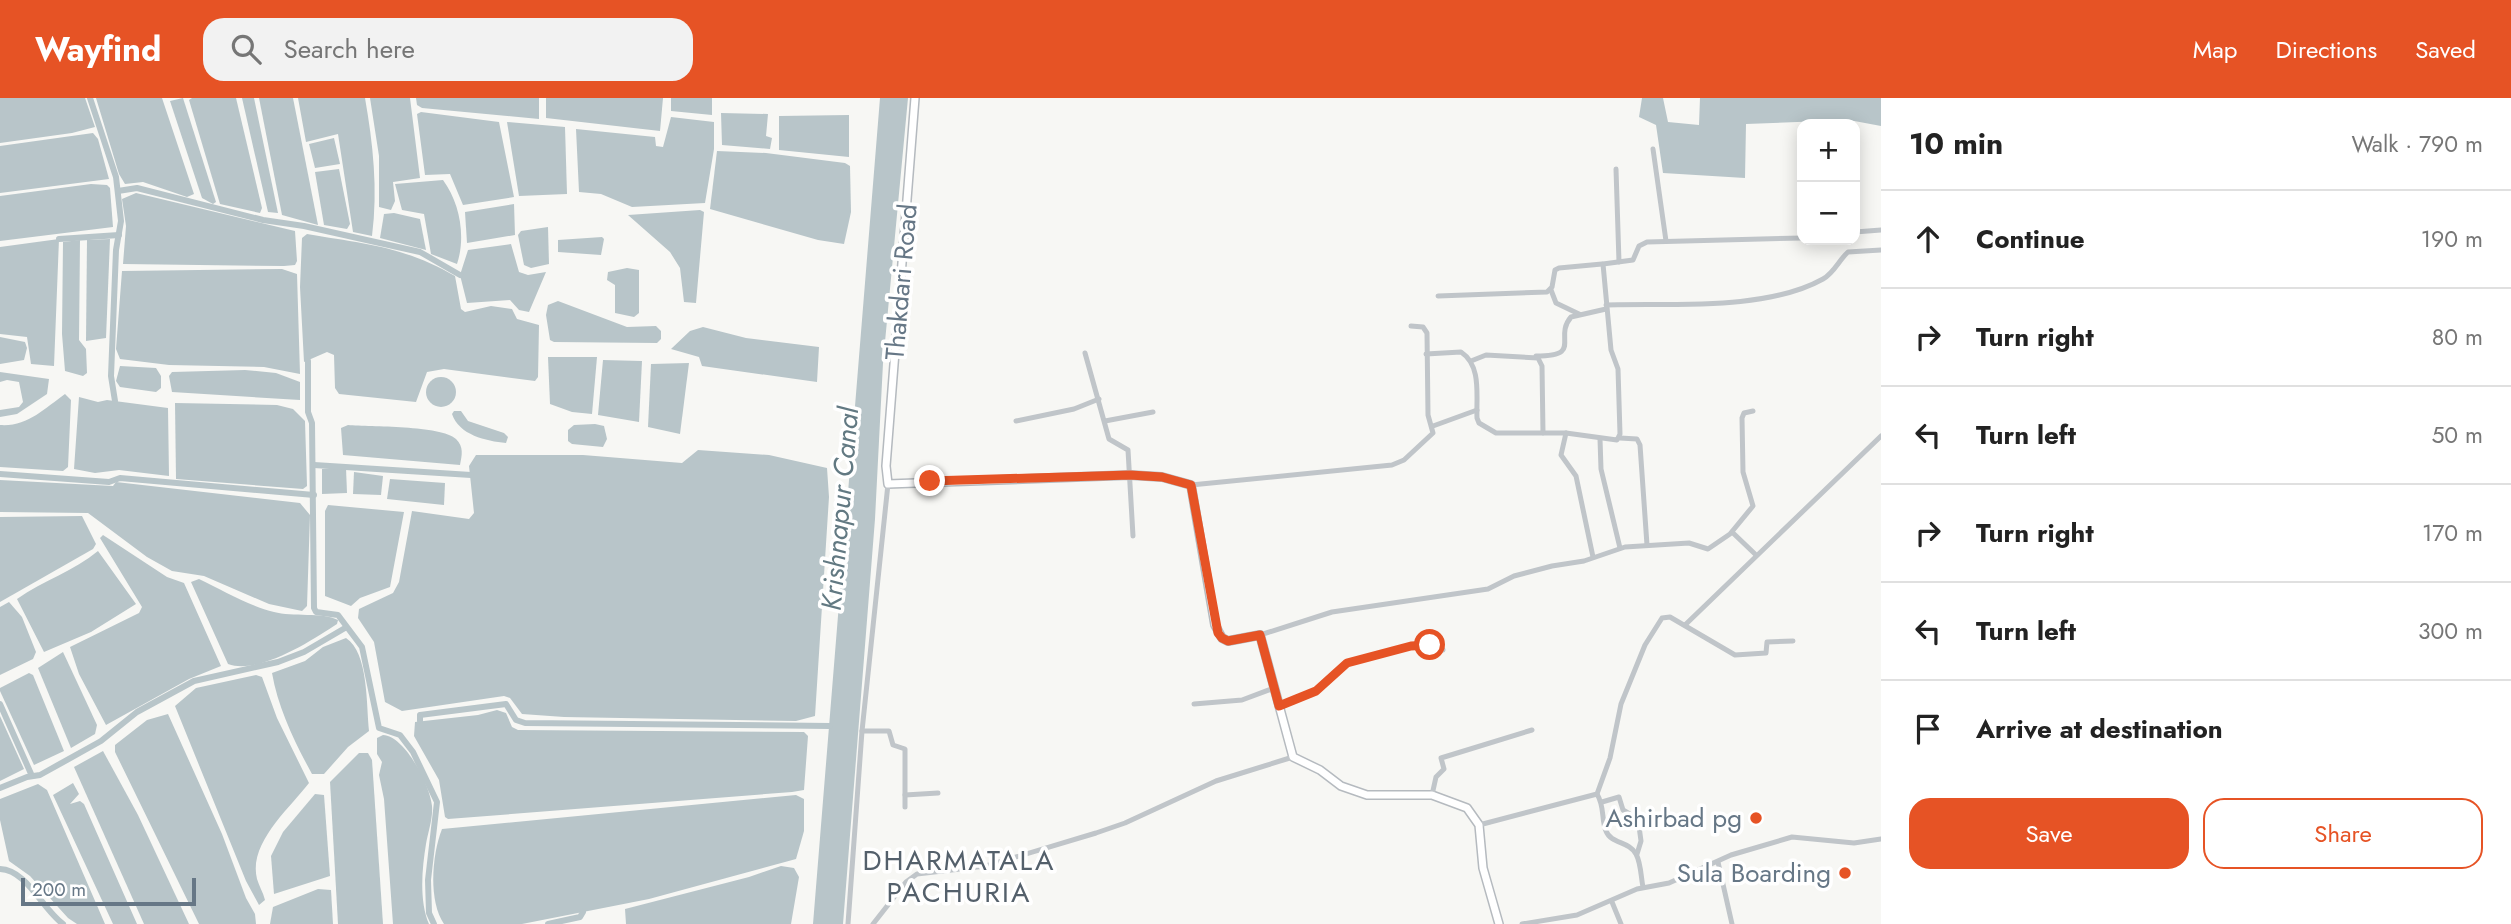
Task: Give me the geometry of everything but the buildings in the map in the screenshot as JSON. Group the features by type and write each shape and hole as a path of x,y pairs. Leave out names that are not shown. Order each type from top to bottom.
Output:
{"street":[{"name":"Thakdari Road","path":"888,484 886,466 915,98"},
{"path":"1653,149 1666,241"},
{"path":"1616,169 1619,262"},
{"path":"1860,232 1881,230"},
{"path":"1579,314 1556,303 1551,290 1553,274 1559,268 1636,258 1642,244 1797,238"},
{"path":"1471,360 1486,355 1555,356 1562,352 1566,341 1566,323 1579,314 1606,307 1725,302 1770,296 1821,281 1848,252 1881,250"},
{"path":"1602,264 1611,350 1618,369 1620,438"},
{"path":"1438,296 1551,290"},
{"path":"848,924 862,731 888,484 1130,475 1162,477 1191,485 1398,464 1431,436 1433,426 1428,415 1426,329 1411,326"},
{"path":"1426,354 1461,352 1471,360 1476,374 1476,410 1479,424 1496,433 1566,433 1613,441 1620,438 1637,439 1640,445 1647,545"},
{"path":"1085,353 1109,439 1128,450 1133,536"},
{"path":"1534,356 1542,366 1543,433"},
{"path":"1016,421 1074,409 1099,399"},
{"path":"1433,426 1476,410"},
{"path":"1191,485 1218,633 1228,641 1260,635 1332,612 1488,589 1514,576 1593,558 1620,548 1689,543 1706,550 1732,532 1753,506 1743,472 1742,418 1744,413 1752,411"},
{"path":"1105,421 1153,412"},
{"path":"1566,433 1561,455 1576,477 1593,558"},
{"path":"1685,625 1755,554 1881,436"},
{"path":"1600,439 1601,470 1620,548"},
{"path":"1732,532 1755,554"},
{"path":"1597,794 1610,758 1618,715 1645,645 1662,618 1670,617 1735,655 1766,653 1768,642 1793,641"},
{"path":"1260,635 1293,757"},
{"path":"1279,706 1316,691 1347,663 1411,646 1430,645 1443,650"},
{"path":"1194,704 1242,700 1274,688"},
{"path":"1432,795 1436,777 1444,769 1441,758 1532,730"},
{"path":"862,731 889,732 894,747 905,749 905,807"},
{"path":"873,924 906,882 917,874 986,866 1096,833 1125,823 1216,781 1293,757 1315,767 1341,786 1367,795 1432,795 1467,808 1479,825 1483,868 1499,924"},
{"path":"905,795 938,793"},
{"path":"1597,794 1602,802 1605,830 1611,838 1626,844 1637,854"},
{"path":"1479,825 1597,794"},
{"path":"1602,802 1619,797 1623,810 1637,819 1641,841 1637,854 1643,887"},
{"path":"1522,924 1564,918 1612,902 1643,887 1669,883 1731,855 1793,837 1854,843 1881,839"},
{"path":"1718,862 1732,924"},
{"path":"1612,902 1621,924"}],"shaded area":[{"path":"0,98 85,98 95,127 0,143"},
{"path":"96,98 162,98 194,194 187,197 143,182 125,184 119,174"},
{"path":"183,98 216,202 213,204 202,198 170,101"},
{"path":"236,98 262,208 260,213 220,204 189,100"},
{"path":"242,98 254,98 278,213 268,212"},
{"path":"259,98 293,98 318,225 282,215"},
{"path":"298,98 365,98 374,167 372,236 353,232 338,134 306,142"},
{"path":"370,98 410,98 420,178 393,182 395,201 391,210 379,207 379,156"},
{"path":"416,98 539,98 539,119 422,108 417,105"},
{"path":"546,98 663,98 660,131 546,118"},
{"path":"671,98 712,98 712,115 671,111"},
{"path":"880,98 908,98 883,363 875,519 843,924 813,924"},
{"path":"1642,98 1663,98 1668,122 1699,125 1700,98 1881,98 1881,126 1860,122 1860,119 1797,119 1797,122 1746,124 1745,178 1663,173 1656,125 1639,117"},
{"path":"421,112 499,122 514,197 463,205 450,174 425,175 417,114"},
{"path":"721,113 768,114 766,136 772,138 770,149 722,145"},
{"path":"849,115 849,157 779,150 779,116"},
{"path":"671,117 714,122 714,149 705,203 632,207 601,194 579,192 576,129 655,137 656,146 663,147"},
{"path":"507,122 565,127 567,194 519,196"},
{"path":"93,133 98,139 109,179 0,193 0,146"},
{"path":"334,138 340,164 315,168 309,144"},
{"path":"717,151 766,153 845,163 850,166 851,212 844,244 818,240 710,209"},
{"path":"339,169 350,224 347,229 324,225 315,172"},
{"path":"443,180 454,199 460,220 461,243 457,264 431,254 424,214 402,210 395,184"},
{"path":"91,184 107,185 110,188 113,227 0,241 0,196"},
{"path":"136,193 295,231 297,261 295,265 284,266 123,264 126,226 122,199"},
{"path":"514,204 515,235 467,243 465,212"},
{"path":"700,210 704,212 696,303 684,302 680,268 670,252 628,215"},
{"path":"394,213 420,219 426,250 380,238 384,214"},
{"path":"548,227 549,264 531,268 524,265 518,235 521,231"},
{"path":"307,234 366,244 418,258 455,276 461,309 465,312 491,306 512,309 517,319 539,325 538,377 535,381 444,369 427,372 416,402 339,394 335,388 334,355 327,352 304,362 300,287 302,238"},
{"path":"59,239 54,366 31,364 27,337 0,334 0,247"},
{"path":"110,239 106,338 86,341 87,240"},
{"path":"604,239 601,255 558,252 558,240"},
{"path":"80,240 79,340 86,349 87,373 83,376 65,371 62,334 63,242"},
{"path":"511,244 519,272 528,275 546,272 529,312 519,310 510,300 467,303 460,275 468,250"},
{"path":"627,268 639,270 639,313 634,317 615,313 615,285 607,280 608,272"},
{"path":"282,269 297,274 300,374 264,367 169,365 120,359 116,349 122,271"},
{"path":"558,301 627,327 656,326 661,331 661,339 657,343 554,342 550,340 546,315 548,305"},
{"path":"703,327 746,338 819,347 817,382 702,366 699,357 671,349 690,331"},
{"path":"0,337 25,342 27,348 24,360 0,364"},
{"path":"548,357 597,357 592,414 572,412 550,404"},
{"path":"603,360 642,361 639,422 598,415"},
{"path":"689,363 680,434 648,427 651,364"},
{"path":"120,366 156,368 161,376 161,388 156,392 120,387 116,381"},
{"path":"245,370 276,373 300,382 300,400 172,392 169,376 172,372"},
{"path":"0,372 49,379 47,394 17,414 0,417 0,410 19,407 23,402 19,382 0,382"},
{"path":"441,377 451,382 456,392 451,402 441,407 431,402 426,392 431,382"},
{"path":"65,394 71,400 68,467 63,471 0,467 0,425 27,420"},
{"path":"79,397 98,402 107,400 168,408 169,476 119,470 95,473 74,469"},
{"path":"175,403 277,405 293,409 305,421 307,486 303,489 176,479"},
{"path":"454,411 461,411 468,421 504,433 508,437 506,443 490,441 467,432 456,421 452,414"},
{"path":"348,425 421,429 448,434 460,445 460,465 343,455 341,428"},
{"path":"574,425 604,426 607,439 603,447 572,444 568,441 568,430"},
{"path":"698,450 769,455 827,468 829,497 815,716 796,721 564,717 522,714 510,698 504,696 402,711 385,702 374,642 358,618 359,609 393,593 399,582 412,511 469,519 474,513 469,466 476,455 583,455 682,463"},
{"path":"346,468 347,493 322,494 322,469"},
{"path":"354,472 383,476 381,495 353,494"},
{"path":"390,479 445,483 444,505 387,499"},
{"path":"0,480 113,486 116,482 300,503 310,515 307,606 302,611 269,604 204,576 172,571 147,557 88,513 0,512"},
{"path":"328,505 404,512 390,587 360,598 351,606 325,596 325,511"},
{"path":"82,516 96,544 93,549 0,602 0,517"},
{"path":"103,535 167,577 184,583 221,666 189,679 106,725 79,674 70,647 139,613 142,607 100,538"},
{"path":"98,551 136,604 91,632 44,652 17,599"},
{"path":"199,579 265,609 332,618 338,620 337,624 269,661 241,666 228,664 191,582"},
{"path":"9,602 22,617 36,652 33,659 0,675 0,607"},
{"path":"346,638 359,655 363,667 369,731 348,747 324,774 312,774 288,725 272,673 305,661 323,647"},
{"path":"63,652 97,725 95,734 71,748 38,668"},
{"path":"29,673 33,675 64,751 34,765 0,691 0,688"},
{"path":"256,675 262,677 277,718 309,783 264,839 256,866 257,879 265,900 259,905 246,881 175,706 196,688"},
{"path":"497,710 506,713 512,727 518,730 804,732 808,736 804,790 448,819 445,817 439,780 414,736 415,722 478,715"},
{"path":"168,714 222,834 246,898 255,914 256,924 199,924 115,752 115,745 147,720"},
{"path":"0,716 24,769 0,781"},
{"path":"383,735 391,737 408,752 427,786 430,797 432,816 422,884 429,924 393,924 384,799 379,775 382,762 377,754 377,738"},
{"path":"103,751 138,815 189,924 144,924 74,767"},
{"path":"359,753 368,753 372,760 383,924 338,924 330,782"},
{"path":"73,783 79,794 70,804 80,801 84,804 137,924 113,924 53,795"},
{"path":"38,784 47,790 105,924 77,924 68,918 30,876 9,861 0,820 0,799"},
{"path":"315,794 324,795 330,876 274,894 271,856 283,832"},
{"path":"796,795 804,799 804,831 796,859 649,899 522,924 444,924 439,914 433,877 442,829"},
{"path":"781,866 794,868 799,877 791,924 626,924 625,909 749,877"},
{"path":"318,889 331,890 333,924 270,924 273,907"}],"waterway":[{"path":"90,98 116,177 121,221 116,250 111,376 115,401"},
{"path":"118,191 137,188 263,220 304,226 420,252 460,275"},
{"path":"59,239 119,235"},
{"path":"308,361 308,412 312,423 314,608 316,612 338,615 362,647 379,728 400,735 413,752 437,802 428,880 429,913 434,924"},
{"path":"314,465 471,475"},
{"path":"0,474 109,482 120,478 314,495"},
{"path":"0,788 27,777 40,775 101,741 137,712 194,681 278,662 304,652 345,628"},
{"path":"0,704 32,776"},
{"path":"420,721 420,715 506,704 516,720 525,723 830,726"},
{"path":"0,869 18,876 63,924"},
{"path":"548,924 580,917 583,912"}],"place":[{"name":"Ashirbad pg","path":"1756,818"},
{"name":"Sula Boarding","path":"1845,873"}],"district":[{"name":"DHARMATALA PACHURIA","path":"959,876"}],"route":[{"path":"930,481 1130,475 1162,477 1191,485 1208,591 1218,633 1228,641 1260,635 1279,706 1316,691 1339,667 1347,663 1411,646 1430,645"}],"water label":[{"name":"Krishnapur Canal","path":"840,509"}]}
